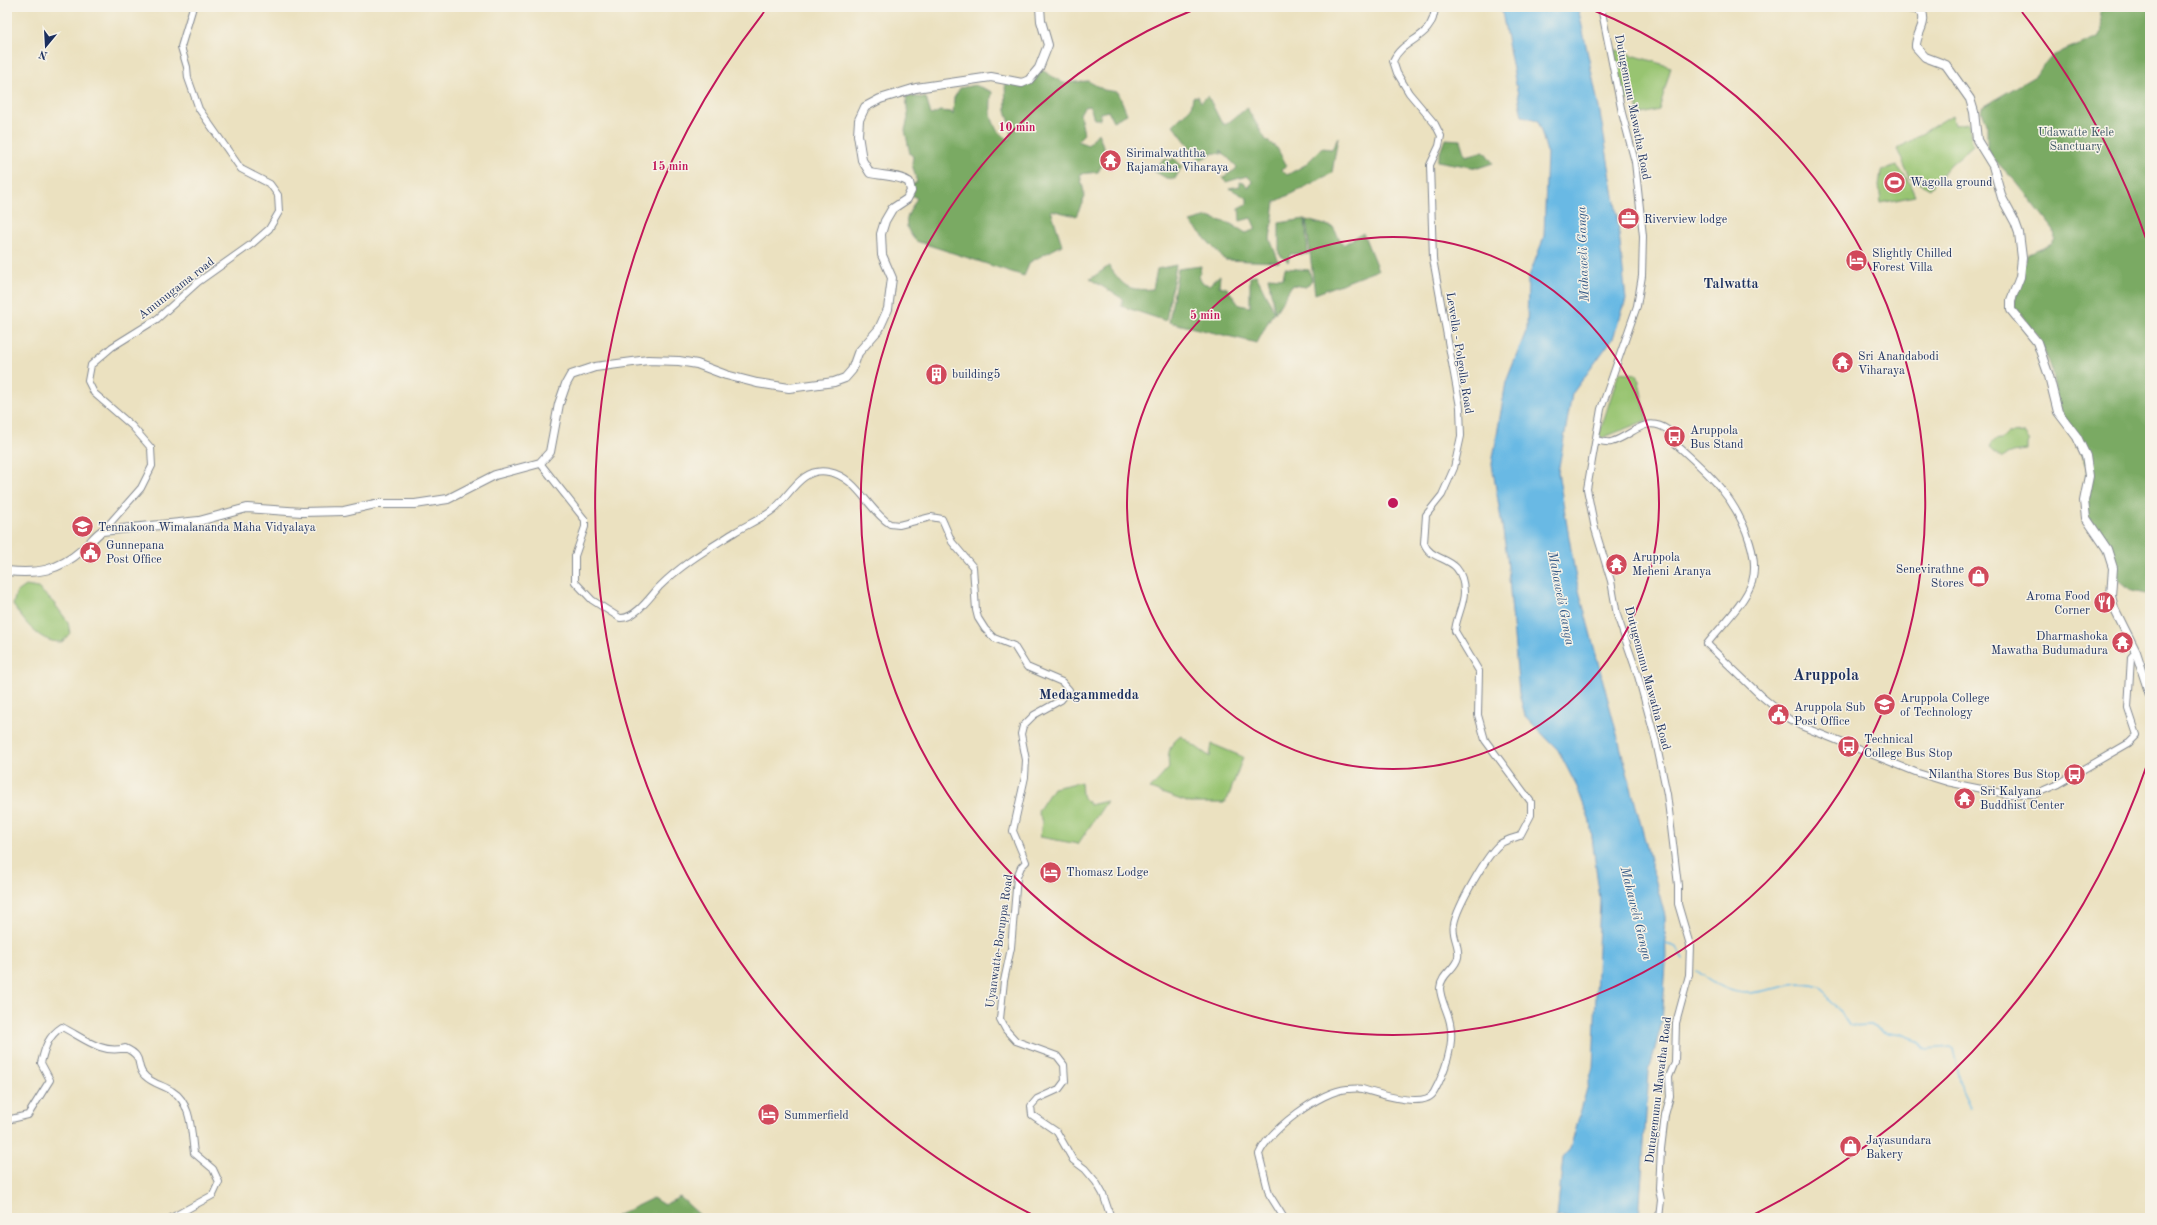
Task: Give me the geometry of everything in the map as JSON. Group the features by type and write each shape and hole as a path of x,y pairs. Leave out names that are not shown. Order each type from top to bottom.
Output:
{"main road":[{"path":"7,569 24,572 50,569 65,564 84,549 92,538 102,531 199,521 247,508 302,512 344,511 375,504 414,504 448,499 495,475 540,462 550,452 559,404 566,384 572,375 595,367 648,360 679,361 698,364 726,375 756,383 789,388 828,383 846,378 852,370 858,353 879,329 888,308 892,278 882,254 881,234 885,221 892,209 908,199 911,191 910,182 902,177 886,177 870,173 862,160 858,135 859,120 865,107 880,99 916,88 991,77 1022,83 1029,80 1039,68 1048,45 1041,21 1040,7"},
{"path":"1899,7 1917,9 1922,12 1924,20 1917,38 1916,47 1925,57 1946,65 1970,99 1974,112 1977,140 1993,166 2002,198 2015,222 2019,233 2022,258 2020,277 2011,300 2011,310 2037,342 2049,376 2058,412 2077,437 2086,456 2089,476 2084,501 2086,518 2106,549 2113,568 2111,596 2114,608 2136,652 2150,696"}],"street":[{"name":"Amunugama road","path":"102,531 141,488 152,466 151,448 132,426 94,393 88,381 91,365 108,350 157,319 198,282 253,243 269,229 279,212 278,195 270,184 241,169 199,109 188,78 187,67 181,47 193,7"},
{"name":"Lewella - Polgolla Road","path":"1284,1218 1270,1194 1259,1154 1262,1148 1272,1137 1307,1106 1328,1095 1345,1089 1361,1089 1380,1095 1404,1099 1429,1098 1434,1094 1447,1061 1451,1039 1450,1024 1440,988 1442,980 1458,959 1459,953 1453,925 1470,885 1494,850 1501,843 1520,836 1531,815 1531,802 1485,740 1479,725 1479,671 1455,631 1464,592 1460,572 1450,562 1430,552 1424,543 1424,520 1426,515 1442,495 1454,468 1461,436 1460,407 1433,259 1430,165 1439,146 1441,136 1435,124 1409,93 1397,73 1393,60 1403,47 1420,37 1426,31 1432,21 1435,7"},
{"name":"Dutugemunu Mawatha Road","path":"1601,7 1622,112 1635,162 1642,244 1640,294 1602,408 1587,489 1595,529 1612,581 1617,616 1638,676 1656,742 1667,794 1678,885 1678,904 1690,945 1689,975 1676,1023 1675,1062 1669,1077 1670,1097 1665,1115 1661,1149 1659,1189 1661,1200 1659,1218"},
{"path":"1596,440 1610,443 1646,425 1654,423 1660,425 1668,430 1671,440 1722,488 1733,503 1747,534 1753,554 1754,567 1752,581 1747,593 1706,644 1751,687 1789,719 1838,742 1918,773 1947,782 2006,794 2035,794 2058,784 2130,743 2137,735 2128,708 2131,657 2136,652"},
{"name":"Uyanwatte-Boruppa Road","path":"540,462 585,520 585,527 575,556 575,582 592,600 620,618 628,617 644,604 671,576 701,552 773,509 796,483 814,473 828,472 847,481 890,524 899,526 931,516 940,517 944,521 952,542 973,567 976,610 978,618 986,629 994,638 1014,646 1027,667 1062,682 1069,690 1061,700 1034,715 1023,726 1021,734 1026,760 1025,777 1013,831 1026,862 1021,867 1017,877 1011,948 1004,981 1000,1019 1006,1030 1016,1041 1057,1056 1064,1065 1065,1081 1059,1089 1037,1099 1031,1106 1032,1115 1057,1132 1073,1160 1085,1169 1096,1182 1103,1194 1111,1218"},
{"path":"7,1120 28,1115 50,1080 41,1063 47,1042 54,1032 62,1027 105,1050 116,1051 125,1048 133,1051 138,1055 144,1075 156,1084 181,1096 189,1113 194,1153 212,1169 220,1182 213,1195 171,1218"}],"green space":[{"name":"Udawatte Kele Sanctuary","path":"2099,7 2150,7 2150,595 2132,591 2117,578 2114,567 2089,517 2084,501 2088,466 2057,404 2051,367 2039,339 2014,305 2027,255 2052,244 2055,239 2054,230 2017,183 1992,157 1987,148 1987,123 1982,111 1984,106 2035,76 2052,56 2099,37 2102,32"},
{"path":"1613,49 1671,67 1659,110 1639,115 1637,101 1625,100"},
{"path":"1042,70 1063,83 1088,81 1104,90 1118,92 1127,114 1113,121 1108,111 1101,113 1100,119 1094,119 1090,106 1084,107 1080,114 1084,134 1077,141 1088,145 1098,133 1107,156 1098,172 1080,174 1085,197 1076,216 1051,210 1062,245 1030,262 1024,276 916,241 911,235 907,224 908,215 917,198 909,194 909,187 917,182 912,164 913,156 910,154 905,130 908,118 906,96 926,98 931,115 940,111 951,112 953,115 954,98 960,88 975,85 992,92 992,119 998,131 1010,140 1011,127 1006,110 1005,82 1024,87"},
{"path":"1198,96 1201,102 1208,96 1221,122 1225,125 1247,108 1266,140 1277,148 1287,166 1282,170 1287,175 1305,165 1322,148 1332,149 1338,137 1332,173 1275,202 1270,239 1279,262 1225,260 1190,222 1208,217 1231,224 1246,233 1256,229 1251,218 1240,221 1239,208 1247,204 1247,198 1229,188 1240,186 1240,182 1245,183 1249,188 1252,181 1247,176 1226,182 1223,177 1235,170 1237,167 1220,150 1222,154 1214,153 1200,160 1173,125 1191,108 1193,97"},
{"path":"1952,115 1955,125 1968,123 1973,145 1950,165 1930,189 1910,178 1897,149"},
{"path":"1445,139 1461,140 1466,156 1484,151 1493,163 1478,168 1437,161"},
{"path":"1164,158 1170,161 1174,158 1182,166 1175,179 1166,178 1154,171"},
{"name":"Wagolla ground","path":"1897,166 1907,178 1915,196 1881,203 1879,186 1881,171"},
{"path":"1305,219 1308,254 1290,254 1288,262 1279,254 1279,223"},
{"path":"1306,220 1333,227 1343,245 1363,233 1378,270 1315,294"},
{"path":"1176,265 1166,321 1121,306 1123,299 1090,279 1109,266 1119,279 1127,286 1137,289 1153,289 1157,269"},
{"path":"1201,266 1199,277 1203,283 1209,285 1220,275 1219,286 1227,288 1239,305 1250,307 1250,276 1256,275 1274,311 1257,343 1169,322 1178,269"},
{"path":"1285,268 1309,270 1312,280 1306,287 1292,285 1275,313 1268,277 1283,278"},
{"path":"1619,372 1636,374 1638,377 1647,420 1602,438 1599,435"},
{"path":"2024,433 2030,441 2027,444 2027,450 2013,452 2002,458 1990,447 1994,441 2002,439 2007,434"},
{"path":"26,586 38,588 54,603 68,622 70,633 62,642 46,639 33,630 13,605 16,593"},
{"path":"1181,736 1210,757 1212,744 1243,757 1228,798 1224,803 1190,803 1150,789 1169,768 1168,758 1171,746"},
{"path":"1081,782 1082,795 1090,805 1107,801 1078,844 1040,837 1042,822 1038,811 1053,788"},
{"path":"680,1197 703,1218 618,1218 616,1216 653,1198 664,1205"}],"water":[{"name":"Mahaweli Ganga","path":"1501,7 1578,7 1600,113 1617,214 1626,300 1613,338 1572,394 1558,472 1576,579 1665,916 1666,964 1662,1022 1649,1071 1639,1218 1557,1218 1563,1157 1570,1149 1593,1067 1600,899 1590,822 1577,787 1558,750 1525,716 1519,693 1507,556 1492,464 1506,382 1527,329 1528,279 1544,237 1547,152 1538,120 1522,116"}],"waterway":[{"path":"1666,944 1676,947 1683,959"},
{"path":"1697,971 1721,986 1741,993 1756,992 1784,986 1804,984 1813,985 1824,991 1850,1026 1871,1025 1883,1032 1901,1035 1919,1042 1925,1049 1950,1047 1953,1049 1962,1090 1970,1107"}],"place":[{"name":"Sirimalwaththa Rajamaha Viharaya","path":"1111,160"},
{"name":"Wagolla ground","path":"1894,182"},
{"name":"Riverview lodge","path":"1629,219"},
{"name":"Slightly Chilled Forest Villa","path":"1856,260"},
{"name":"Sri Anandabodi Viharaya","path":"1843,363"},
{"name":"building5","path":"936,374"},
{"name":"Aruppola Bus Stand","path":"1674,437"},
{"name":"Tennakoon Wimalananda Maha Vidyalaya","path":"82,527"},
{"name":"Gunnepana Post Office","path":"90,552"},
{"name":"Aruppola Meheni Aranya","path":"1616,564"},
{"name":"Senevirathne Stores","path":"1979,576"},
{"name":"Aroma Food Corner","path":"2105,603"},
{"name":"Dharmashoka Mawatha Budumadura","path":"2123,643"},
{"name":"Aruppola College of Technology","path":"1884,705"},
{"name":"Aruppola Sub Post Office","path":"1778,714"},
{"name":"Technical College Bus Stop","path":"1849,746"},
{"name":"Nilantha Stores Bus Stop","path":"2075,774"},
{"name":"Sri Kalyana Buddhist Center","path":"1964,798"},
{"name":"Thomasz Lodge","path":"1050,872"},
{"name":"Summerfield","path":"769,1115"},
{"name":"Jayasundara Bakery","path":"1850,1147"}],"district":[{"name":"Talwatta","path":"1731,283"},
{"name":"Aruppola","path":"1826,674"},
{"name":"Medagammedda","path":"1089,694"}]}
